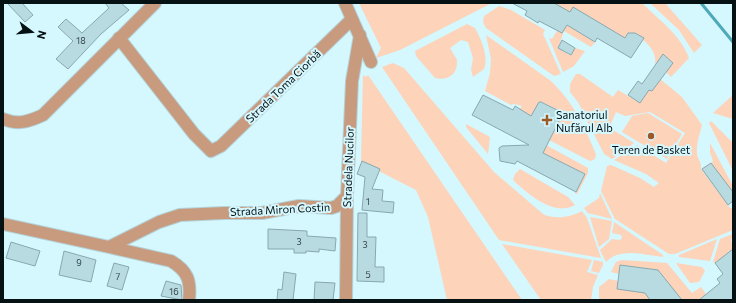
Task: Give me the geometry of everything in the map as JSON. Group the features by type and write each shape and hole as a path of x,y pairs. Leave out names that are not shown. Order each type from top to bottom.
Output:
{"street":[{"path":"3,118 13,123 27,122 43,115 155,3"},
{"path":"344,3 360,35 371,62"},
{"name":"Strada Toma Ciorbă","path":"119,38 194,134 211,151 221,146 352,18"},
{"name":"Stradela Nucilor","path":"346,300 347,196 352,81 360,35"},
{"name":"Strada Miron Costin","path":"109,247 159,222 180,215 262,213 299,206 331,208 337,206 347,196"},
{"path":"3,224 171,261 180,266 187,274 190,282 189,300"}],"shaded area":[{"path":"359,3 492,3 400,50 376,58 381,48"},
{"path":"554,3 642,3 675,35 685,49 689,58 671,77 666,72 673,63 663,55 655,65 654,54 649,45 643,40 644,38 635,33 627,33 625,38 573,7 564,23 595,42 591,47 564,31 558,48 569,55 571,55 575,48 585,51 574,66 563,72 549,38 552,39 557,31 563,8"},
{"path":"650,3 665,3 702,45 694,53 679,30"},
{"path":"499,6 511,10 545,30 543,34 561,74 554,76 486,28 483,22 484,16"},
{"path":"467,24 475,28 482,42 486,59 484,69 473,77 471,70 473,58 468,42 461,40 450,48 457,60 454,73 448,77 440,79 435,78 416,56 415,51"},
{"path":"486,35 551,81 559,90 566,98 582,124 596,154 595,159 590,161 549,140 561,116 564,115 563,113 542,102 539,102 531,119 520,109 522,106 514,104 511,105 485,91 490,73 491,59"},
{"path":"393,63 404,68 494,172 543,214 552,217 563,217 582,211 587,218 601,258 499,240 382,67"},
{"path":"576,74 580,74 613,97 618,90 640,103 649,90 652,91 660,79 682,97 702,125 697,150 701,169 730,208 733,209 733,230 675,254 669,254 615,219 601,191 607,166 611,165 640,178 654,187 659,183 646,174 614,160 637,145 666,163 685,133 650,112 625,116 616,112 609,128 592,131 578,102 570,92 570,84"},
{"path":"363,75 366,77 368,75 522,300 447,300 428,217 416,190 361,162"},
{"path":"733,95 733,119 713,113"},
{"path":"648,113 682,134 667,159 622,132 632,116"},
{"path":"711,121 733,143 733,171 709,123"},
{"path":"466,124 490,137 488,154 466,127"},
{"path":"613,130 634,143 612,159 604,154 594,134"},
{"path":"710,143 733,186 733,192 711,163 713,161 710,152"},
{"path":"546,145 588,168 588,173 577,194 575,193 585,174 542,153"},
{"path":"520,169 568,197 575,205 567,208 550,206 526,192 513,180 515,174"},
{"path":"600,193 612,219 588,213 584,208 599,198"},
{"path":"590,217 612,221 609,239 599,247"},
{"path":"614,222 663,255 663,257 625,253 612,257 606,262 600,250 612,239 620,240 622,238 621,235 612,233"},
{"path":"733,234 731,240 733,249 715,263 713,262 720,239"},
{"path":"717,239 710,261 679,257 679,255"},
{"path":"502,244 592,260 587,272 598,275 593,287 591,300 541,300"},
{"path":"594,260 603,262 599,273 591,271"},
{"path":"622,260 667,263 692,293 701,287 706,294 699,300 682,300 658,270 620,265 619,274 611,272 616,262"},
{"path":"676,263 702,267 705,271 699,282 690,283"},
{"path":"609,279 618,281 618,289 645,293 650,300 599,300 599,287"}],"building":[{"path":"7,3 22,3 33,15 25,22"},
{"path":"105,3 121,3 129,10 101,34 68,69 56,59 73,41 58,27 66,19 82,33 109,8"},
{"path":"512,3 554,3 570,12 573,7 625,38 628,33 635,33 644,38 631,58 597,38 595,42 567,25 562,33 539,21 538,23 525,15 527,11"},
{"path":"562,40 575,48 571,55 558,48"},
{"path":"663,54 673,63 652,91 649,90 640,103 628,95 638,81 642,84"},
{"path":"483,95 513,110 515,106 531,116 539,102 563,113 543,153 585,174 576,192 517,161 515,164 500,161 499,148 502,146 529,145 472,115"},
{"path":"362,161 380,169 372,189 383,190 382,201 394,202 393,213 362,210 365,177 357,174"},
{"path":"711,163 733,192 733,201 728,205 702,169"},
{"path":"358,213 367,213 367,237 376,237 375,267 384,267 384,282 357,281"},
{"path":"268,229 307,231 307,236 336,238 335,251 319,249 319,252 306,251 306,253 294,253 294,249 268,249"},
{"path":"11,242 40,251 35,266 6,258"},
{"path":"733,249 733,300 699,300 720,283 717,279 723,274 715,263"},
{"path":"64,251 96,260 91,282 59,275"},
{"path":"114,263 129,267 122,290 107,286"},
{"path":"620,265 658,270 682,300 650,300 645,293 617,289"},
{"path":"284,272 296,274 293,300 277,300 278,289 282,290"},
{"path":"166,281 181,285 182,300 161,296"},
{"path":"315,282 335,283 333,300 314,300"}],"waterway":[{"path":"701,3 733,42"}],"place":[{"name":"Sanatoriul Nufărul Alb","path":"547,120"},
{"name":"Teren de Basket","path":"651,136"}]}
